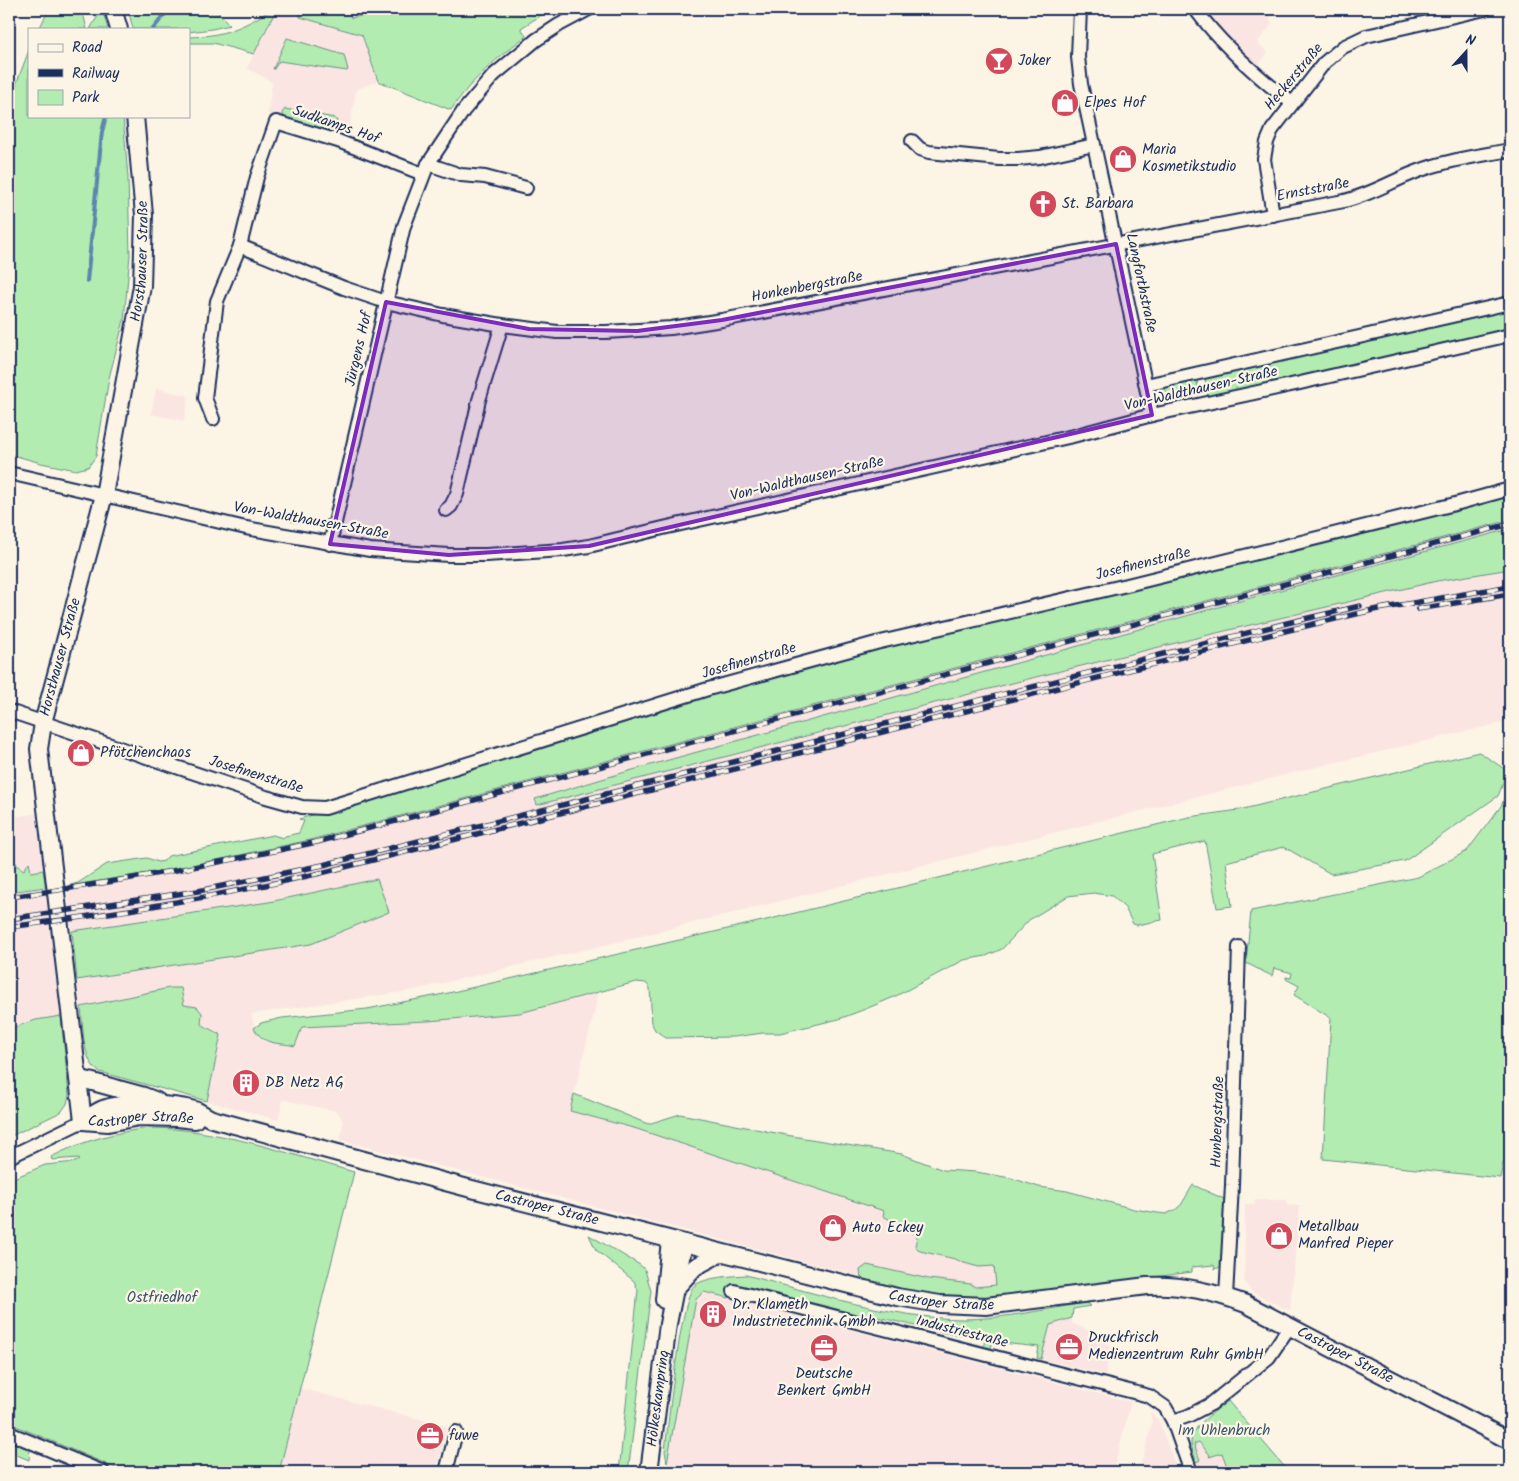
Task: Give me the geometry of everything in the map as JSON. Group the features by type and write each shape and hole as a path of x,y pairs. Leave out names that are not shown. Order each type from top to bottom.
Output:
{"main road":[{"path":"113,9 119,28"},
{"name":"Horsthauser Straße","path":"83,1121 39,749 43,723 104,495 142,286 144,215 135,118"},
{"path":"78,1078 144,1096 165,1105"},
{"name":"Castroper Straße","path":"83,1121 101,1110 112,1107 165,1105 197,1111 208,1118 464,1187 897,1298 940,1304 986,1306 1163,1285 1199,1289 1246,1304 1510,1441"},
{"name":"Castroper Straße","path":"83,1121 108,1123 139,1118 194,1120 208,1118"},
{"name":"Hölkeskampring","path":"649,1472 674,1290 677,1242"},
{"name":"Hölkeskampring","path":"668,1324 664,1311 664,1289 677,1242"},
{"path":"674,1290 695,1267 721,1253"}],"street":[{"name":"Jürgens Hof","path":"330,544 404,226 426,169 464,110 494,75 536,40 589,9"},
{"name":"Langforthstraße","path":"1080,9 1078,57 1081,84 1152,415"},
{"path":"1195,9 1228,49 1251,71 1292,103"},
{"name":"Heckerstraße","path":"1273,215 1264,150 1272,130 1324,63 1338,50 1366,36 1485,9"},
{"name":"Sudkamps Hof","path":"212,420 205,398 217,301 240,246 257,177 276,122 426,169"},
{"path":"912,141 920,149 929,152 999,160 1040,157 1094,145"},
{"name":"Ernststraße","path":"1116,244 1360,197 1434,166 1510,150"},
{"path":"426,169 485,177 526,188"},
{"name":"Honkenbergstraße","path":"386,302 443,315 557,332 637,331 722,320 1116,244"},
{"path":"240,246 344,288 386,302"},
{"name":"Von-Waldthausen-Straße","path":"1146,385 1510,303"},
{"path":"446,510 455,500 479,400 502,325"},
{"name":"Von-Waldthausen-Straße","path":"9,473 246,528 370,550 449,555 486,555 589,546 700,519 1073,436 1152,415 1300,384 1510,335"},
{"name":"Josefinenstraße","path":"9,711 266,797 302,807 325,808 699,692 876,642 1137,583 1510,489"},
{"name":"Hunbergstraße","path":"1226,1297 1239,947"},
{"path":"9,1157 83,1121"},
{"name":"Industriestraße","path":"734,1291 1149,1396 1165,1407 1173,1421 1190,1472"},
{"path":"1173,1421 1188,1416 1211,1404 1269,1357 1290,1326"},
{"path":"446,1472 456,1432"},
{"path":"9,1433 103,1472"}],"highlighted area":[{"path":"1116,244 1152,415 589,546 449,555 330,544 386,302 529,329 637,331 722,320"}],"shaded area":[{"path":"348,9 391,9 351,18"},
{"path":"1201,9 1268,9 1272,24 1257,43 1268,52 1256,69"},
{"path":"276,10 362,35 378,81 356,90 349,131 353,141 268,114 272,82 247,68"},
{"path":"156,388 189,396 184,421 151,414"},
{"path":"1510,520 1510,529 1258,596 629,771 535,799 537,805 1036,677 1229,630 1437,581 1510,569 1510,721 1325,765 601,946 410,991 252,1014 254,1028 259,1037 295,1045 302,1027 428,1021 520,1013 599,993 570,1111 637,1129 884,1211 883,1216 913,1232 917,1237 920,1251 979,1267 994,1266 996,1285 975,1287 971,1284 887,1271 859,1273 860,1276 340,1140 343,1122 336,1111 283,1100 278,1120 207,1101 221,1035 201,1024 202,1013 184,1005 130,996 81,1007 77,980 311,944 377,879 269,902 72,931 67,886 175,869 310,840"},
{"path":"36,814 43,870 30,872 29,863 24,870 16,865 16,863 9,864 9,817"},
{"path":"46,887 61,1016 36,1020 9,1029 9,892"},
{"path":"1255,1200 1287,1200 1287,1205 1300,1206 1290,1311 1252,1292 1244,1281 1245,1204 1255,1204"},
{"path":"704,1292 1131,1402 1113,1472 666,1472 696,1299"},
{"path":"1072,1318 1072,1323 1109,1339 1108,1344 1112,1345 1105,1375 1041,1359 1050,1325"},
{"path":"299,1388 447,1426 436,1472 279,1472"},
{"path":"1150,1412 1158,1419 1178,1472 1138,1472 1152,1423"},
{"path":"1199,1442 1210,1455 1222,1452 1229,1472 1200,1472 1196,1462 1200,1460 1194,1444"}],"green space":[{"path":"49,9 82,9 87,28 40,28"},
{"path":"102,9 108,28 91,28"},
{"path":"128,9 215,9 230,25 190,32 190,28 133,28"},
{"path":"299,9 348,9 351,18 391,9 551,9 521,28 526,36 486,70 467,89 451,110 378,81 362,35 300,17"},
{"path":"271,10 276,10 254,54 213,43 190,43 190,37 222,33 251,22"},
{"path":"287,38 344,55 348,70 279,61 273,69"},
{"path":"28,53 28,118 123,118 128,177 130,255 124,320 109,378 96,456 88,467 76,470 9,454 9,113 17,82"},
{"path":"285,109 335,118 337,121 334,132 331,133 285,118 282,113"},
{"path":"1510,307 1510,328 1208,397 1205,379 1197,381 1198,388 1169,394 1164,387"},
{"path":"1510,494 1510,520 310,840 175,869 67,886 78,883 107,864 147,858 158,862 164,861 168,856 273,835 283,838 299,833 304,821 299,819 544,746 548,742 805,668 918,639 1133,590 1136,587 1141,586 1145,588 1208,573 1210,568 1219,569"},
{"path":"291,517 319,523 326,519 324,524 319,527 290,521"},
{"path":"1510,529 1510,569 1437,581 1229,630 1036,677 537,805 535,799 629,771 1258,596"},
{"path":"1479,752 1506,770 1506,776 1498,796 1405,861 1331,874 1284,847 1226,862 1232,906 1217,908 1205,841 1152,854 1162,920 1137,925 1133,924 1125,908 1112,896 1094,893 1068,896 1029,920 1002,949 986,956 964,960 894,997 839,1019 780,1033 734,1037 666,1038 655,1030 652,1024 650,988 646,983 636,982 520,1013 428,1021 302,1027 295,1046 267,1041 254,1028 261,1023 282,1018 367,1009 444,994 758,922 1189,817 1239,810"},
{"path":"1510,785 1510,1163 1503,1163 1500,1178 1323,1159 1331,1018 1294,995 1299,986 1286,979 1286,977 1291,978 1292,973 1274,968 1272,976 1246,963 1251,911 1418,877 1467,851 1501,806"},
{"path":"29,862 31,872 43,870 46,887 9,892 9,864 17,863 16,865 24,870"},
{"path":"377,879 389,912 311,944 77,980 72,931 269,902"},
{"path":"169,988 181,988 184,1005 197,1007 202,1013 201,1024 221,1035 207,1101 100,1072 90,1061 84,1043 81,1007"},
{"path":"61,1016 69,1095 67,1104 61,1112 9,1137 9,1029 36,1020"},
{"path":"574,1094 648,1124 680,1114 786,1135 902,1154 943,1170 976,1172 1011,1178 1039,1187 1067,1191 1134,1209 1158,1213 1166,1214 1175,1210 1181,1205 1193,1185 1224,1199 1227,1206 1223,1266 1215,1269 1214,1265 1192,1267 1192,1272 991,1298 941,1296 861,1279 860,1270 867,1265 929,1279 971,1284 975,1287 996,1285 994,1266 979,1267 920,1251 915,1246 917,1237 913,1232 883,1216 884,1211 637,1129 570,1111"},
{"name":"Ostfriedhof","path":"150,1128 176,1129 227,1137 354,1172 279,1472 125,1472 9,1423 9,1180 45,1165 80,1160 79,1158 52,1160 51,1157 75,1146 111,1135"},
{"path":"589,1235 640,1265 645,1270 651,1291 628,1472 619,1472 638,1290 634,1281 596,1250"},
{"path":"746,1275 826,1297 935,1318 978,1319 1009,1316 1086,1303 1090,1306 1073,1309 1072,1318 1050,1325 1041,1359 1037,1358 1039,1347 993,1342 990,1350 983,1348 985,1340 960,1334 959,1336 877,1317 876,1320 742,1286 732,1288 729,1298 704,1292 696,1299 667,1463 665,1451 672,1391 684,1313 689,1295 694,1286 704,1281"},
{"name":"Im Uhlenbruch","path":"1228,1401 1289,1472 1229,1472 1222,1453 1209,1457 1210,1455 1199,1442 1194,1444 1200,1460 1196,1462 1191,1445 1192,1436 1205,1419"},
{"path":"9,1440 30,1449 29,1460 9,1452"}],"waterway":[{"path":"154,28 169,9"},
{"path":"87,281 102,132 106,118"}],"railway":[{"path":"9,897 87,886 317,842 1510,524"},
{"path":"9,927 168,904 325,872 1289,630 1373,610 1510,586"},
{"path":"1418,609 1510,594"},
{"path":"9,919 198,891 323,865 1360,606"}],"place":[{"name":"Joker","path":"999,61"},
{"name":"Elpes Hof","path":"1065,103"},
{"name":"Maria Kosmetikstudio","path":"1123,159"},
{"name":"St. Barbara","path":"1043,204"},
{"name":"Pfötchenchaos","path":"81,753"},
{"name":"DB Netz AG","path":"246,1083"},
{"name":"Auto Eckey","path":"833,1228"},
{"name":"Metallbau Manfred Pieper","path":"1279,1236"},
{"name":"Dr. Klameth Industrietechnik Gmbh","path":"713,1314"},
{"name":"Druckfrisch Medienzentrum Ruhr GmbH","path":"1069,1347"},
{"name":"Deutsche Benkert GmbH","path":"824,1348"},
{"name":"fuwe","path":"430,1436"}]}
